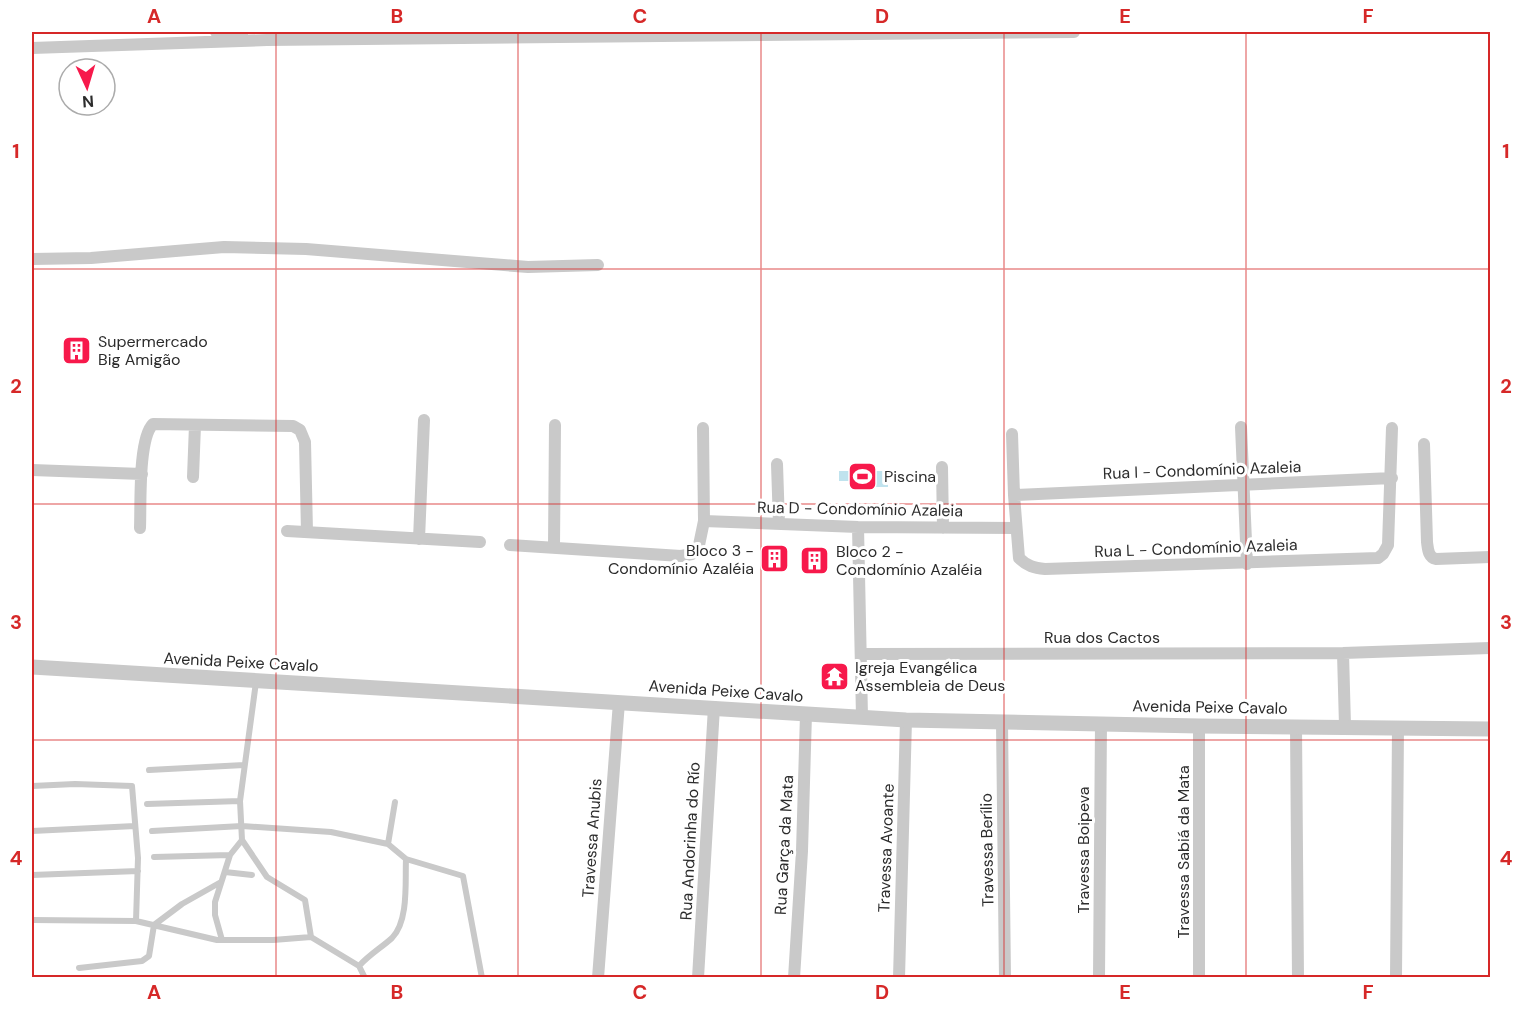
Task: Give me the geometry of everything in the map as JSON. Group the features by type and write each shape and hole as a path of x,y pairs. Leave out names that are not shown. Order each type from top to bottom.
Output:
{"street":[{"path":"216,32 267,40"},
{"path":"32,48 267,40 772,32 1074,32"},
{"path":"32,259 91,258 224,247 306,249 528,267 598,265"},
{"path":"419,539 424,420"},
{"path":"140,528 146,433 153,424 293,426 300,430 305,442 307,532"},
{"path":"554,547 555,425"},
{"path":"193,477 195,426"},
{"path":"510,545 681,556 692,554 698,550 704,521 703,428"},
{"path":"1241,428 1247,564"},
{"path":"1392,428 1392,478"},
{"path":"1012,434 1016,528"},
{"path":"1424,444 1429,553 1432,558 1436,559 1491,557"},
{"path":"777,464 779,524"},
{"path":"942,467 943,528"},
{"path":"32,470 142,474"},
{"name":"Rua I - Condomínio Azaleia","path":"1014,495 1392,478"},
{"name":"Rua L - Condomínio Azaleia","path":"1016,528 1019,558 1034,568 1045,569 1378,558 1388,545 1392,478"},
{"name":"Rua D - Condomínio Azaleia","path":"704,521 858,527 1016,528"},
{"path":"858,527 862,717"},
{"path":"287,531 480,542"},
{"name":"Rua dos Cactos","path":"861,654 1343,653 1491,648"},
{"path":"1343,653 1344,726"},
{"name":"Avenida Peixe Cavalo","path":"32,667 906,720 1491,729"},
{"name":"Travessa Anubis","path":"598,978 619,702"},
{"name":"Rua Andorinha do Río","path":"698,978 714,707"},
{"name":"Rua Garça da Mata","path":"794,978 802,851 806,714"},
{"name":"Travessa Avoante","path":"899,978 906,720"},
{"name":"Travessa Berílio","path":"1002,723 1005,978"},
{"name":"Travessa Boipeva","path":"1099,978 1101,723"},
{"name":"Travessa Sabiá da Mata","path":"1199,978 1200,726"},
{"path":"1296,726 1298,978"},
{"path":"1396,978 1398,727"}],"lane":[{"path":"256,682 240,801 242,840 267,877 305,900 311,938"},
{"path":"149,770 244,765"},
{"path":"32,786 75,784 132,786 138,871 136,921"},
{"path":"147,804 240,801"},
{"path":"388,844 394,802"},
{"path":"32,831 135,826"},
{"path":"152,831 242,826 331,832 388,844 406,859 464,876 482,978"},
{"path":"222,940 215,915 215,902 230,855 242,840"},
{"path":"154,857 230,855"},
{"path":"359,966 369,955 393,937 404,913 406,859"},
{"path":"32,875 138,871"},
{"path":"225,872 252,875"},
{"path":"79,968 142,961 149,956 154,925 182,904 221,882"},
{"path":"32,920 136,921 222,940 311,938 359,966 365,978"}],"water":[{"name":"Piscina","path":"839,471 888,471 888,487 857,487 857,481 839,481"}],"place":[{"name":"Supermercado Big Amigão","path":"77,350"},
{"name":"Piscina","path":"863,476"},
{"name":"Bloco 3 - Condomínio Azaléia","path":"775,559"},
{"name":"Bloco 2 - Condomínio Azaléia","path":"815,560"},
{"name":"Igreja Evangélica Assembleia de Deus","path":"834,676"}]}
